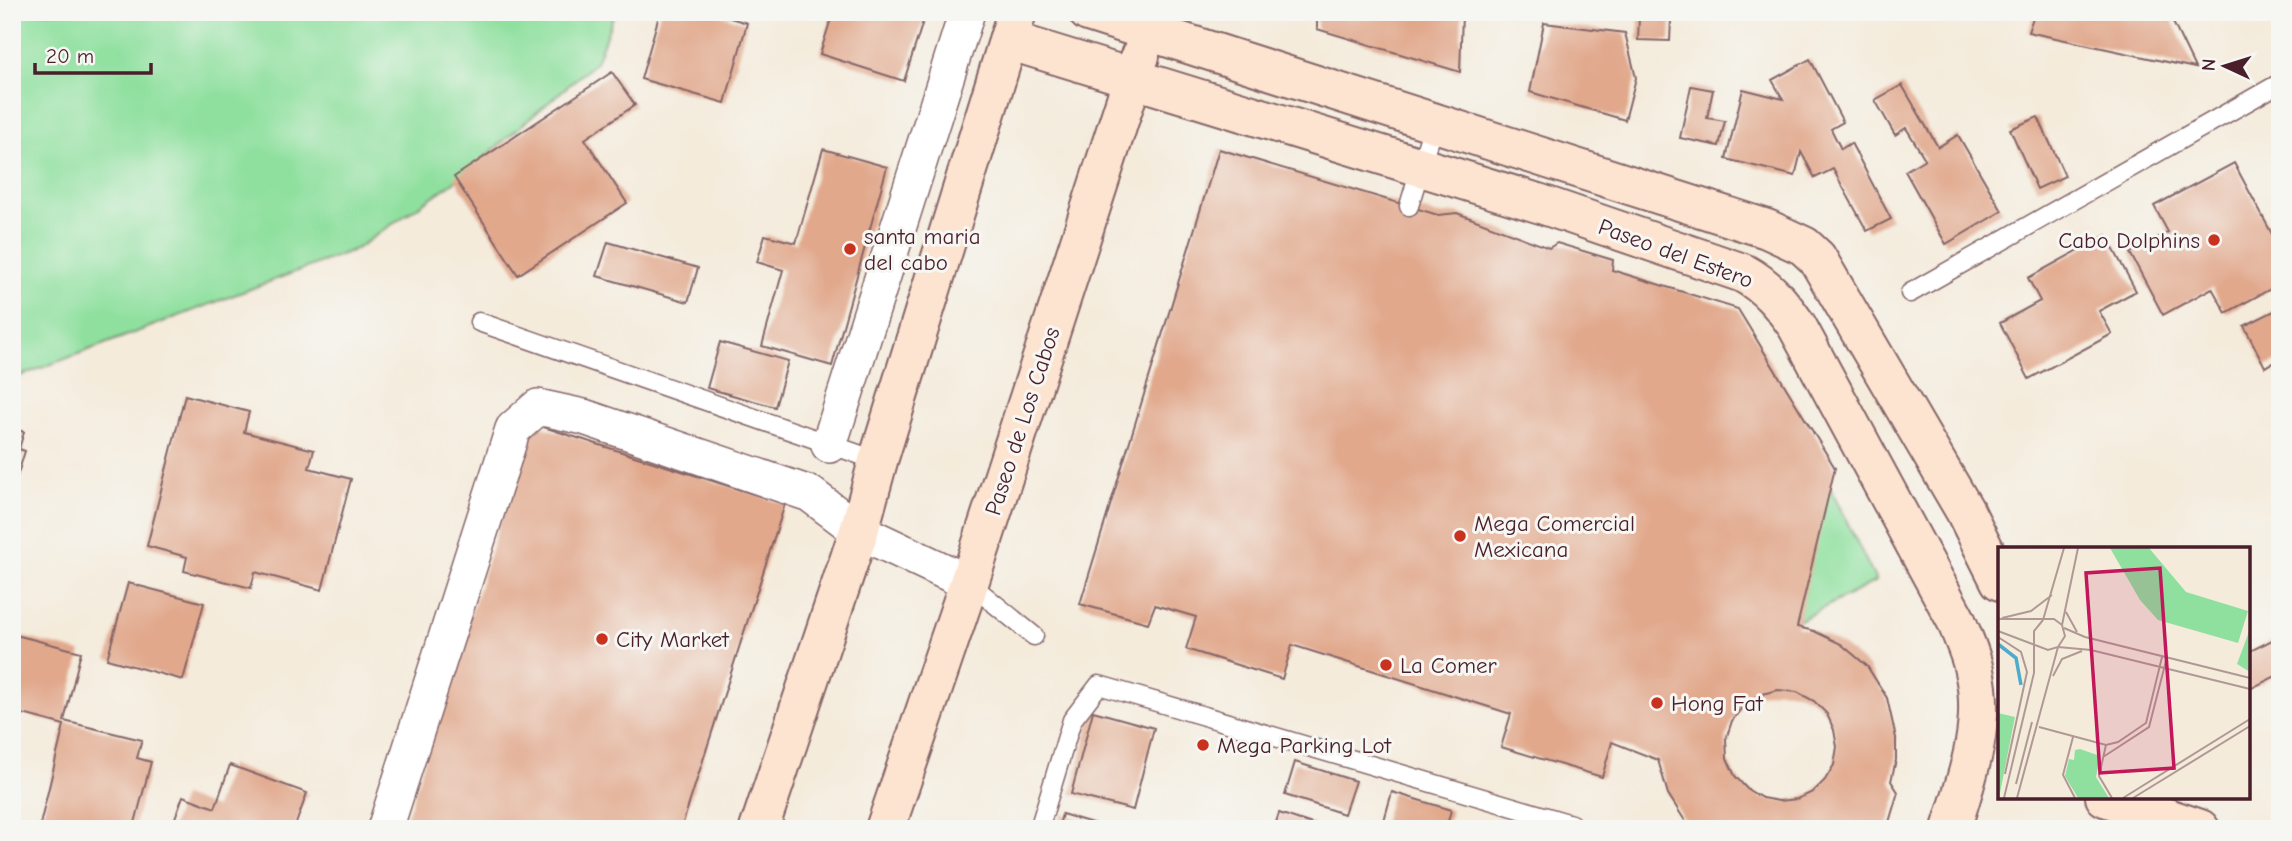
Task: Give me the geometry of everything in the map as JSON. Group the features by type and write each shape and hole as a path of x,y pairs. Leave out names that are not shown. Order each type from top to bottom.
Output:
{"street":[{"path":"829,445 968,12"},
{"path":"1088,12 1151,22 1434,122 1767,229 1804,246 1817,258 1973,528 1998,577"},
{"name":"Paseo de Los Cabos","path":"885,829 969,583 1151,22"},
{"path":"759,829 859,531 878,461 1012,26"},
{"name":"Paseo del Estero","path":"1012,26 1133,80 1541,204 1731,269 1760,282 1779,300 1797,326 1956,620 1975,671 1978,715 1987,760 1951,829"},
{"path":"1541,204 1555,160"},
{"path":"385,829 513,429 538,407 584,417 810,494 859,531 969,583"},
{"path":"1923,557 1973,528"},
{"path":"2112,799 2200,829"}],"lane":[{"path":"1910,293 2280,83"},
{"path":"1409,206 1434,122"},
{"path":"479,322 878,461"},
{"path":"969,583 1034,636"},
{"path":"1039,829 1072,720 1099,685 1572,824 1572,829"}],"green space":[{"path":"12,12 615,12 596,62 461,177 356,249 12,379"},
{"path":"1830,487 1876,581 1780,630"}],"building":[{"path":"660,12 710,12 747,23 725,103 641,79"},
{"path":"833,12 926,12 904,81 820,54"},
{"path":"1317,12 1462,14 1460,72 1317,29"},
{"path":"2035,12 2168,12 2195,68 2028,32"},
{"path":"1639,17 1671,19 1670,41 1638,40"},
{"path":"1544,23 1625,33 1636,78 1625,120 1530,92"},
{"path":"1810,59 1843,122 1831,129 1841,149 1851,143 1891,219 1867,231 1833,169 1815,178 1801,152 1795,176 1726,159 1743,89 1783,99 1772,80"},
{"path":"612,72 635,105 585,139 627,203 518,275 454,177"},
{"path":"1902,85 1938,147 1958,135 2002,211 1946,244 1905,171 1925,159 1906,128 1895,135 1875,100"},
{"path":"1691,86 1713,90 1707,118 1725,121 1719,146 1680,138"},
{"path":"2038,117 2065,176 2037,189 2010,129"},
{"path":"823,149 887,167 832,366 762,346 783,270 757,262 765,235 796,243"},
{"name":"Mega Comercial Mexicana","path":"1219,149 1438,215 1457,213 1549,248 1557,243 1613,260 1612,270 1738,309 1835,468 1797,627 1814,631 1841,644 1867,666 1887,698 1896,738 1896,760 1891,781 1898,792 1887,829 1688,829 1668,794 1658,760 1612,742 1602,777 1501,747 1511,714 1292,645 1282,679 1186,649 1196,617 1155,605 1148,623 1080,604","holes":["1778,690 1797,692 1814,701 1827,714 1837,747 1834,765 1825,780 1813,792 1797,799 1779,801 1762,798 1747,789 1735,776 1727,758 1726,739 1732,721 1743,706 1759,695"]},
{"name":"Cabo Dolphins","path":"2234,163 2280,249 2280,284 2226,313 2212,288 2163,315 2130,253 2168,232 2154,206"},
{"path":"2106,235 2136,291 2099,311 2112,334 2029,379 2000,323 2040,301 2028,278"},
{"path":"608,242 698,268 688,302 597,276"},
{"path":"2280,308 2280,360 2265,367 2244,326"},
{"path":"720,342 788,361 775,407 707,388"},
{"path":"185,395 249,412 244,432 314,450 309,468 351,479 322,590 255,572 251,588 184,571 187,557 147,546"},
{"name":"City Market","path":"531,423 785,504 681,829 403,829"},
{"path":"12,428 24,432 19,449 25,451 13,490"},
{"path":"128,583 204,603 183,680 107,659"},
{"path":"12,634 81,652 64,721 142,740 137,758 151,762 135,823 153,829 39,829 64,725 12,711"},
{"path":"2280,636 2280,674 2250,689 2250,651"},
{"path":"1093,711 1154,728 1133,810 1071,794"},
{"path":"1295,762 1355,781 1344,814 1285,795"},
{"path":"230,765 307,793 294,829 171,829 183,796 215,808"},
{"path":"1392,792 1451,810 1446,829 1399,829 1383,824"},
{"path":"1279,813 1324,828 1324,829 1274,829"},
{"path":"1062,814 1109,828 1109,829 1058,829"}],"place":[{"name":"Cabo Dolphins","path":"2214,240"},
{"name":"santa maria del cabo","path":"850,249"},
{"name":"Mega Comercial Mexicana","path":"1460,536"},
{"name":"City Market","path":"602,639"},
{"name":"La Comer","path":"1386,665"},
{"name":"Hong Fat","path":"1657,703"},
{"name":"Mega Parking Lot","path":"1203,745"}]}
